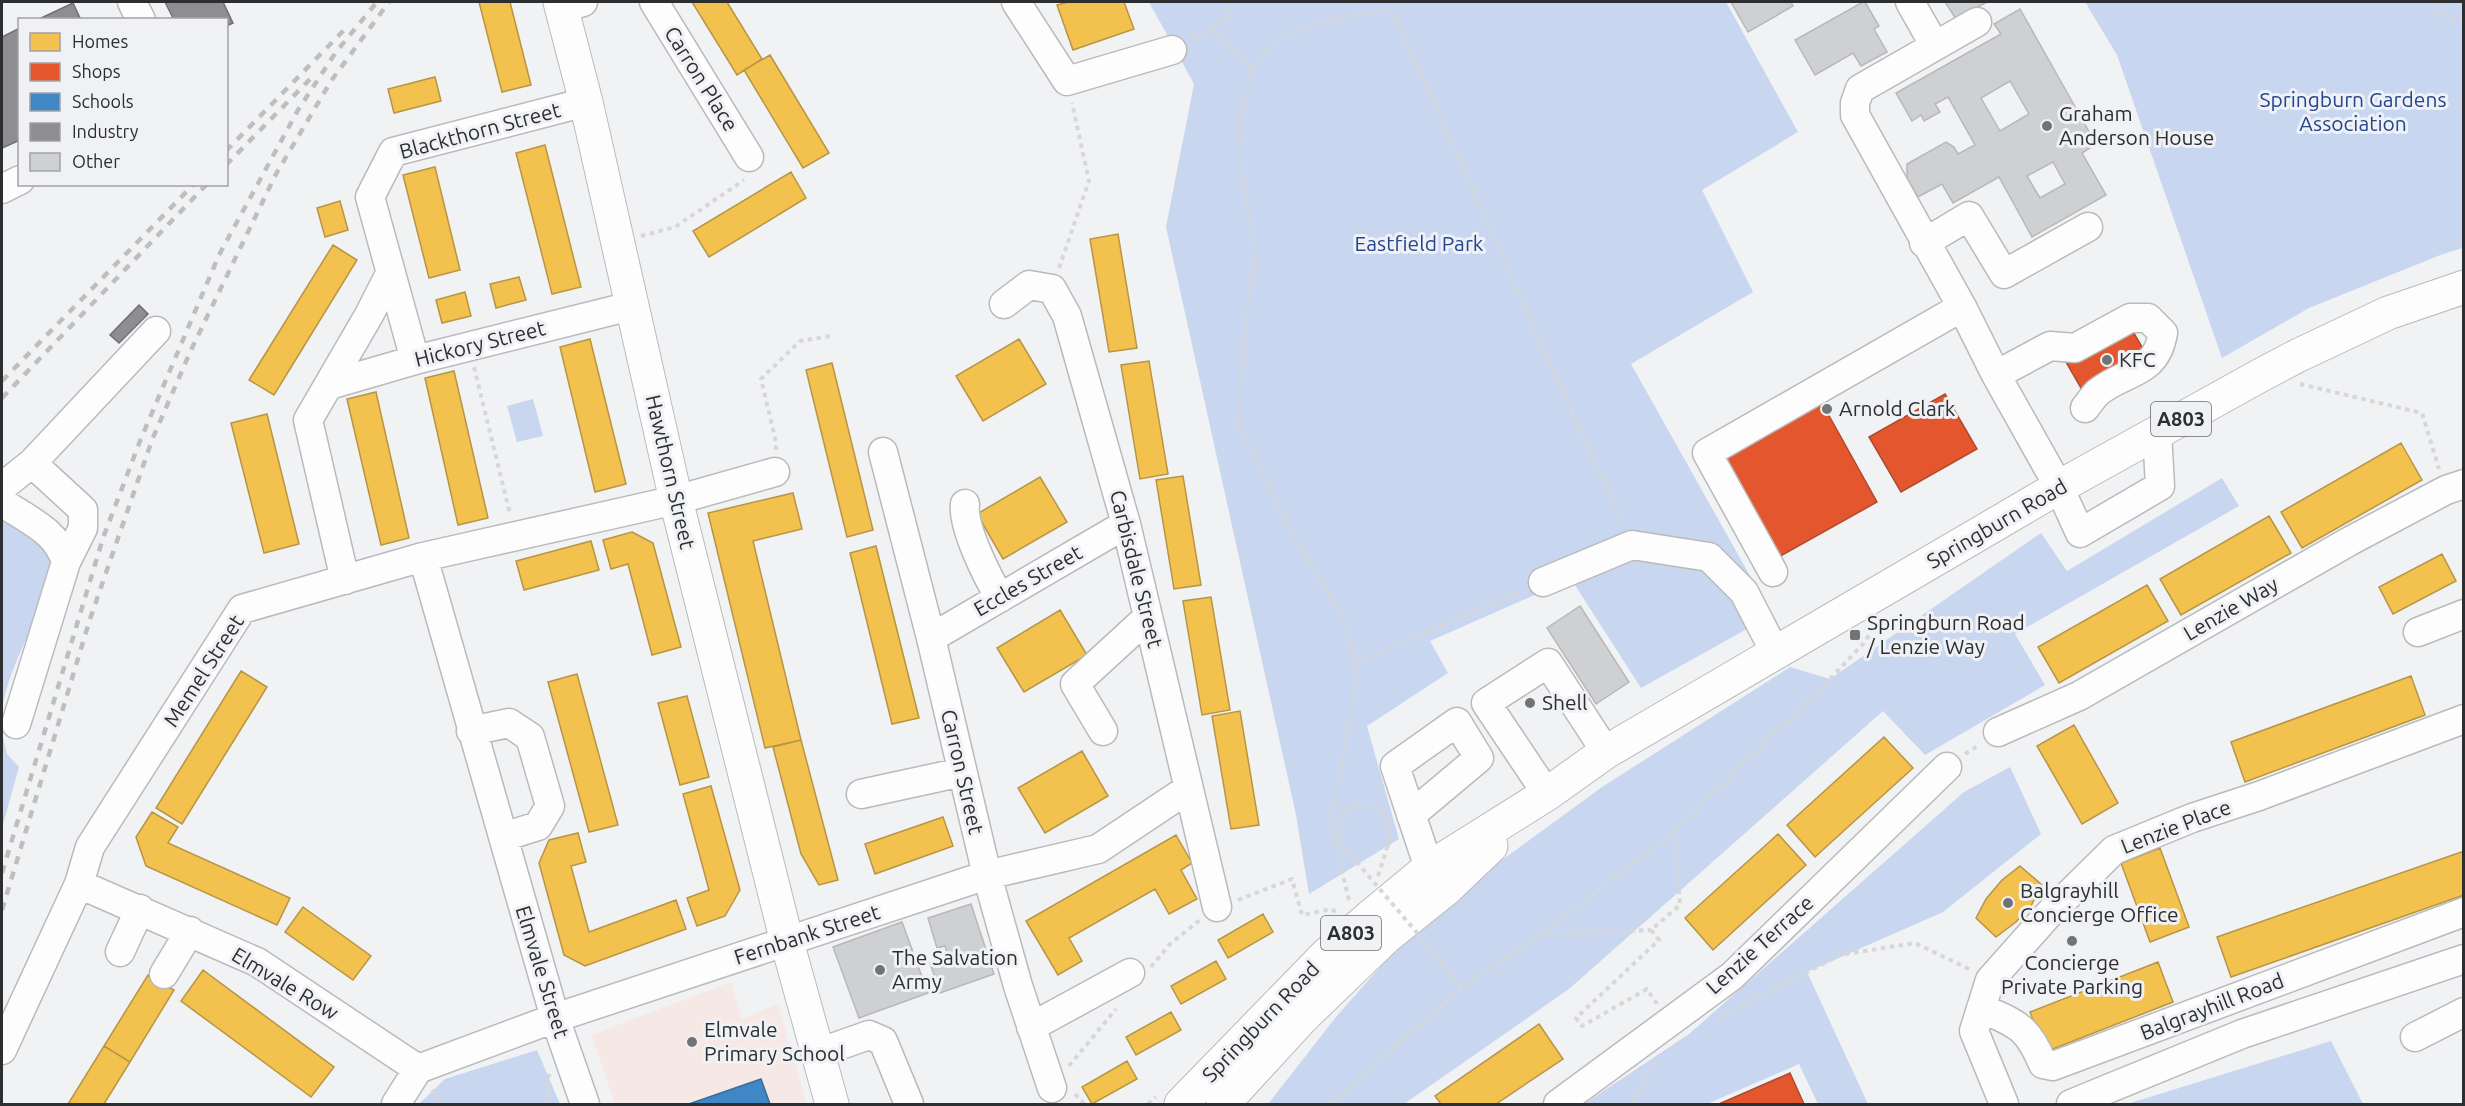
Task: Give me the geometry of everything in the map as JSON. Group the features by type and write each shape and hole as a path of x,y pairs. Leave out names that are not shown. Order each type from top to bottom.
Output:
{"main road":[{"name":"Hawthorn Street","path":"568,4 586,102 676,500 788,942 827,1050 854,1104"},
{"name":"Springburn Road","path":"1181,1104 1326,955 1429,868 1547,794 1606,752 2059,487 2261,375 2388,313 2463,287"},
{"name":"Springburn Road","path":"1223,1104 1302,1018 1386,937 1446,889 1547,794"},
{"path":"1244,1104 1302,1018"},
{"name":"Hawthorn Street","path":"827,1050 832,1104"}],"street":[{"path":"132,2 140,18"},
{"name":"Carron Place","path":"654,2 749,157"},
{"path":"1016,2 1067,81 1172,50"},
{"path":"1910,2 1935,46"},
{"path":"1977,22 1860,89 1855,103 1855,115 2059,487 2080,533 2160,486 2157,432"},
{"name":"Blackthorn Street","path":"414,360 370,197 393,152 586,102"},
{"path":"2,189 18,181"},
{"path":"1924,243 1970,216 2004,274 2088,227"},
{"path":"345,580 308,420 369,315 391,272"},
{"path":"1004,304 1029,285 1052,289"},
{"name":"Carbisdale Street","path":"1052,289 1067,316 1126,524 1217,908"},
{"name":"Hickory Street","path":"329,385 414,360 631,306"},
{"path":"1773,572 1707,453 1962,307"},
{"path":"1996,375 2050,346 2075,348 2130,318 2148,318 2163,333 2160,350 2150,362 2097,393 2085,408"},
{"path":"2,487 32,463 156,331"},
{"name":"Carron Street","path":"883,452 987,875 1017,986 1052,1088"},
{"path":"16,724 66,562 83,528 83,510 32,463"},
{"name":"Memel Street","path":"2,1050 79,884 90,847 242,609 423,557 676,500 775,472"},
{"name":"Lenzie Way","path":"1998,732 2079,696 2350,541 2446,490 2463,484"},
{"path":"2,504 42,528 61,546 66,562"},
{"path":"965,504 964,511 968,527 992,585 1000,598"},
{"name":"Eccles Street","path":"930,638 1126,524"},
{"path":"1543,582 1632,545 1709,557 1744,592 1775,652"},
{"name":"Elmvale Street","path":"423,557 555,1018 585,1104"},
{"path":"2418,632 2463,614"},
{"path":"1103,731 1075,684 1148,616"},
{"path":"1547,794 1486,703 1548,663 1606,752"},
{"name":"Lenzie Place","path":"2004,1104 1974,1031 1990,980 2047,916 2114,850 2192,818 2270,792 2463,719"},
{"path":"471,731 509,723 530,737 550,806 538,826 503,837"},
{"name":"Lenzie Terrace","path":"1558,1104 1732,976 1947,767"},
{"path":"861,794 962,772"},
{"name":"Fernbank Street","path":"418,1069 555,1018 987,875 1098,849 1188,789"},
{"path":"1411,815 1429,868"},
{"name":"Elmvale Row","path":"79,884 257,962 418,1069"},
{"path":"120,952 140,909"},
{"name":"Balgrayhill Road","path":"1981,1008 2016,1024 2034,1041 2043,1064 2053,1066 2463,912"},
{"path":"164,974 190,931"},
{"name":"Balgrayhill Road","path":"2071,1104 2242,1034 2462,963"},
{"path":"1031,1027 1139,972"},
{"path":"2415,1037 2463,1012"},
{"path":"827,1050 869,1035 883,1041 909,1104"},
{"path":"396,1104 418,1069"}],"path":[{"path":"1172,50 1227,19 1233,2"},
{"path":"2432,2 2436,12 2463,20"},
{"path":"1356,898 1350,904 1330,822 1353,706 1357,662 1346,622 1294,537 1239,426 1245,327 1256,251 1242,181 1240,123 1252,68 1274,41 1318,21 1392,9 1632,545"},
{"path":"1210,30 1252,68"},
{"path":"1052,289 1089,181 1067,81"},
{"path":"617,243 675,227 752,174 749,157"},
{"path":"775,472 776,442 761,379 800,341 830,336"},
{"path":"469,346 516,536"},
{"path":"2261,375 2422,413 2439,469"},
{"path":"1357,662 1543,582"},
{"path":"1331,1104 1462,987 1540,935 1675,831 1847,662 1881,618"},
{"path":"1947,767 1998,732"},
{"path":"1370,886 1377,880 1391,834 1390,826 1378,809 1372,804 1363,803 1347,811 1340,825 1340,836 1344,847 1441,961 1462,987"},
{"path":"1139,972 1170,944 1217,908 1292,879 1302,915 1330,909 1339,914 1344,909"},
{"path":"1540,935 1651,930"},
{"path":"1915,943 1990,980"},
{"path":"1052,1088 1119,1006"},
{"path":"1632,1104 1657,1062 1648,1038"}],"shaded area":[{"name":"Elmvale Primary School","path":"731,982 742,1019 778,1004 807,1104 615,1104 591,1035"}],"green space":[{"name":"Eastfield Park","path":"1149,2 1726,2 1798,132 1702,190 1753,292 1631,364 1772,615 1641,688 1571,579 1430,641 1448,673 1367,726 1399,839 1309,894 1296,815 1166,227 1194,84"},
{"name":"Springburn Gardens Association","path":"2085,2 2463,2 2463,248 2309,308 2222,358 2117,55"},
{"path":"533,399 543,436 517,442 507,406"},
{"path":"2222,478 2239,506 2015,634 2045,685 1925,755 1883,711 1569,989 1404,1104 1268,1104 1336,1017 1424,917 1602,787 1790,667 1830,679 2041,533 2067,571"},
{"path":"2,513 30,530 54,561 44,599 12,672 2,710"},
{"path":"2,733 7,754 19,767 2,828"},
{"path":"2010,767 2041,834 1943,912 1807,972 1868,1104 1818,1104 1799,1064 1707,1104 1584,1104 1689,1034 1964,792"},
{"path":"2331,1041 2363,1104 2127,1104"},
{"path":"537,1050 560,1104 419,1104 445,1079"}],"building: Homes":[{"path":"479,2 510,2 531,85 502,92"},
{"path":"692,2 727,2 762,59 737,75"},
{"path":"1068,2 1124,2 1134,29 1073,50 1057,5"},
{"path":"770,55 829,153 803,168 744,70"},
{"path":"435,77 441,101 394,113 388,89"},
{"path":"545,145 581,287 552,294 516,153"},
{"path":"435,167 460,270 429,278 403,175"},
{"path":"791,172 806,198 709,257 693,231"},
{"path":"340,201 348,230 325,237 317,208"},
{"path":"1118,234 1137,348 1109,352 1090,239"},
{"path":"333,245 357,260 274,395 249,380"},
{"path":"519,277 526,300 496,308 490,284"},
{"path":"465,292 471,316 442,323 436,300"},
{"path":"590,339 626,484 595,492 560,347"},
{"path":"1019,339 1046,384 983,421 956,376"},
{"path":"1149,361 1168,474 1140,479 1121,365"},
{"path":"832,363 873,530 847,537 806,370"},
{"path":"454,371 488,518 458,525 425,378"},
{"path":"376,392 409,538 381,545 347,399"},
{"path":"267,414 299,544 264,553 231,423"},
{"path":"2401,443 2422,480 2302,548 2281,512"},
{"path":"1183,476 1201,585 1174,589 1156,480"},
{"path":"1040,477 1067,522 1003,559 977,514"},
{"path":"793,493 802,529 753,541 801,740 765,748 708,513"},
{"path":"2269,516 2291,553 2181,615 2160,579"},
{"path":"632,532 653,543 681,647 652,655 628,564 611,569 603,540"},
{"path":"591,541 599,570 524,590 516,561"},
{"path":"876,546 919,718 892,724 850,553"},
{"path":"2442,554 2456,581 2393,614 2379,587"},
{"path":"2147,585 2168,621 2059,683 2038,647"},
{"path":"1211,597 1230,710 1202,715 1183,601"},
{"path":"1060,610 1087,655 1024,692 997,648"},
{"path":"241,671 267,687 182,824 156,808"},
{"path":"577,674 618,825 589,832 548,682"},
{"path":"2411,676 2425,715 2245,782 2231,742"},
{"path":"687,696 709,777 680,785 658,703"},
{"path":"1240,711 1259,825 1231,829 1212,716"},
{"path":"2074,725 2118,803 2082,824 2037,746"},
{"path":"1884,737 1913,768 1815,857 1787,825"},
{"path":"801,740 838,880 819,885 801,854 773,747"},
{"path":"1082,751 1108,796 1045,833 1018,788"},
{"path":"711,786 740,890 725,916 697,926 687,898 709,890 683,794"},
{"path":"152,812 178,827 168,843 290,898 277,925 146,866 136,837"},
{"path":"943,817 953,846 875,874 865,844"},
{"path":"578,833 586,862 571,866 589,932 676,900 686,929 585,966 564,955 539,863 549,840"},
{"path":"1778,834 1806,865 1713,950 1685,918"},
{"path":"1176,835 1192,863 1181,870 1197,899 1169,914 1155,889 1069,938 1082,961 1058,975 1026,921"},
{"path":"2160,848 2189,927 2150,942 2121,863"},
{"path":"2464,851 2464,895 2231,977 2217,937"},
{"name":"Balgrayhill Concierge Office","path":"2020,866 2042,885 2031,906 2016,922 1996,937 1976,918 1986,899 2002,880"},
{"path":"303,907 371,956 353,980 285,932"},
{"path":"1263,914 1273,932 1228,958 1218,940"},
{"path":"1216,961 1226,979 1181,1004 1171,986"},
{"path":"2158,962 2173,1002 2045,1052 2030,1012"},
{"path":"203,970 334,1067 311,1097 181,1001"},
{"path":"148,975 174,990 130,1062 104,1046"},
{"path":"1171,1012 1181,1030 1136,1055 1126,1037"},
{"path":"1539,1024 1563,1059 1496,1104 1441,1104 1435,1096"},
{"path":"104,1046 130,1062 104,1104 68,1104"},
{"path":"1127,1061 1137,1079 1092,1104 1082,1087"}],"building: Shops":[{"name":"KFC","path":"2129,325 2148,357 2085,395 2066,362"},
{"path":"1945,394 1977,449 1901,492 1869,437"},
{"path":"1822,403 1877,502 1775,559 1719,460"},
{"path":"1790,1073 1804,1104 1719,1104"}],"building: Schools":[{"path":"761,1079 770,1104 689,1104"}],"building: Industry":[{"path":"165,2 223,2 233,23 228,25 228,18 173,18"},
{"path":"73,3 80,18 41,18"},
{"path":"18,29 18,141 2,148 2,37"},
{"path":"139,305 148,314 119,343 110,335"}],"building: Other":[{"path":"1731,2 1791,2 1793,6 1748,32"},
{"path":"1863,2 1879,26 1874,29 1887,52 1861,66 1853,53 1815,75 1795,40"},
{"path":"1945,2 1987,2 1956,19"},
{"name":"Graham Anderson House","path":"2020,9 2096,144 2082,153 2106,195 2032,237 1999,177 1953,203 1942,184 1918,197 1907,179 1907,164 1946,142 1954,147 1958,154 1975,145 1948,97 1935,104 1940,112 1924,121 1921,115 1912,121 1896,93 2001,34 1994,24","holes":["2010,81 2029,114 2000,131 1981,98","2053,162 2065,184 2040,198 2027,176"]},
{"path":"1580,606 1629,682 1596,704 1547,628"},
{"path":"971,904 994,974 940,993 930,963 948,957 945,946 937,948 928,918"},
{"name":"The Salvation Army","path":"902,922 928,993 859,1018 833,947"}],"railway":[{"path":"2,873 103,538 140,441 219,255 298,110 336,52 377,2"},
{"path":"2,910 90,619 152,440 191,350 276,174 331,81 389,2"},
{"path":"228,149 348,26"},
{"path":"228,163 315,74"},
{"path":"2,381 192,186"},
{"path":"2,398 205,186"}],"place":[{"name":"Graham Anderson House","path":"2047,126"},
{"name":"KFC","path":"2107,360"},
{"name":"Arnold Clark","path":"1827,409"},
{"name":"Springburn Road / Lenzie Way","path":"1855,635"},
{"name":"Shell","path":"1530,703"},
{"name":"Balgrayhill Concierge Office","path":"2008,903"},
{"name":"Concierge Private Parking","path":"2072,941"},
{"name":"The Salvation Army","path":"880,970"},
{"name":"Elmvale Primary School","path":"692,1042"}]}
